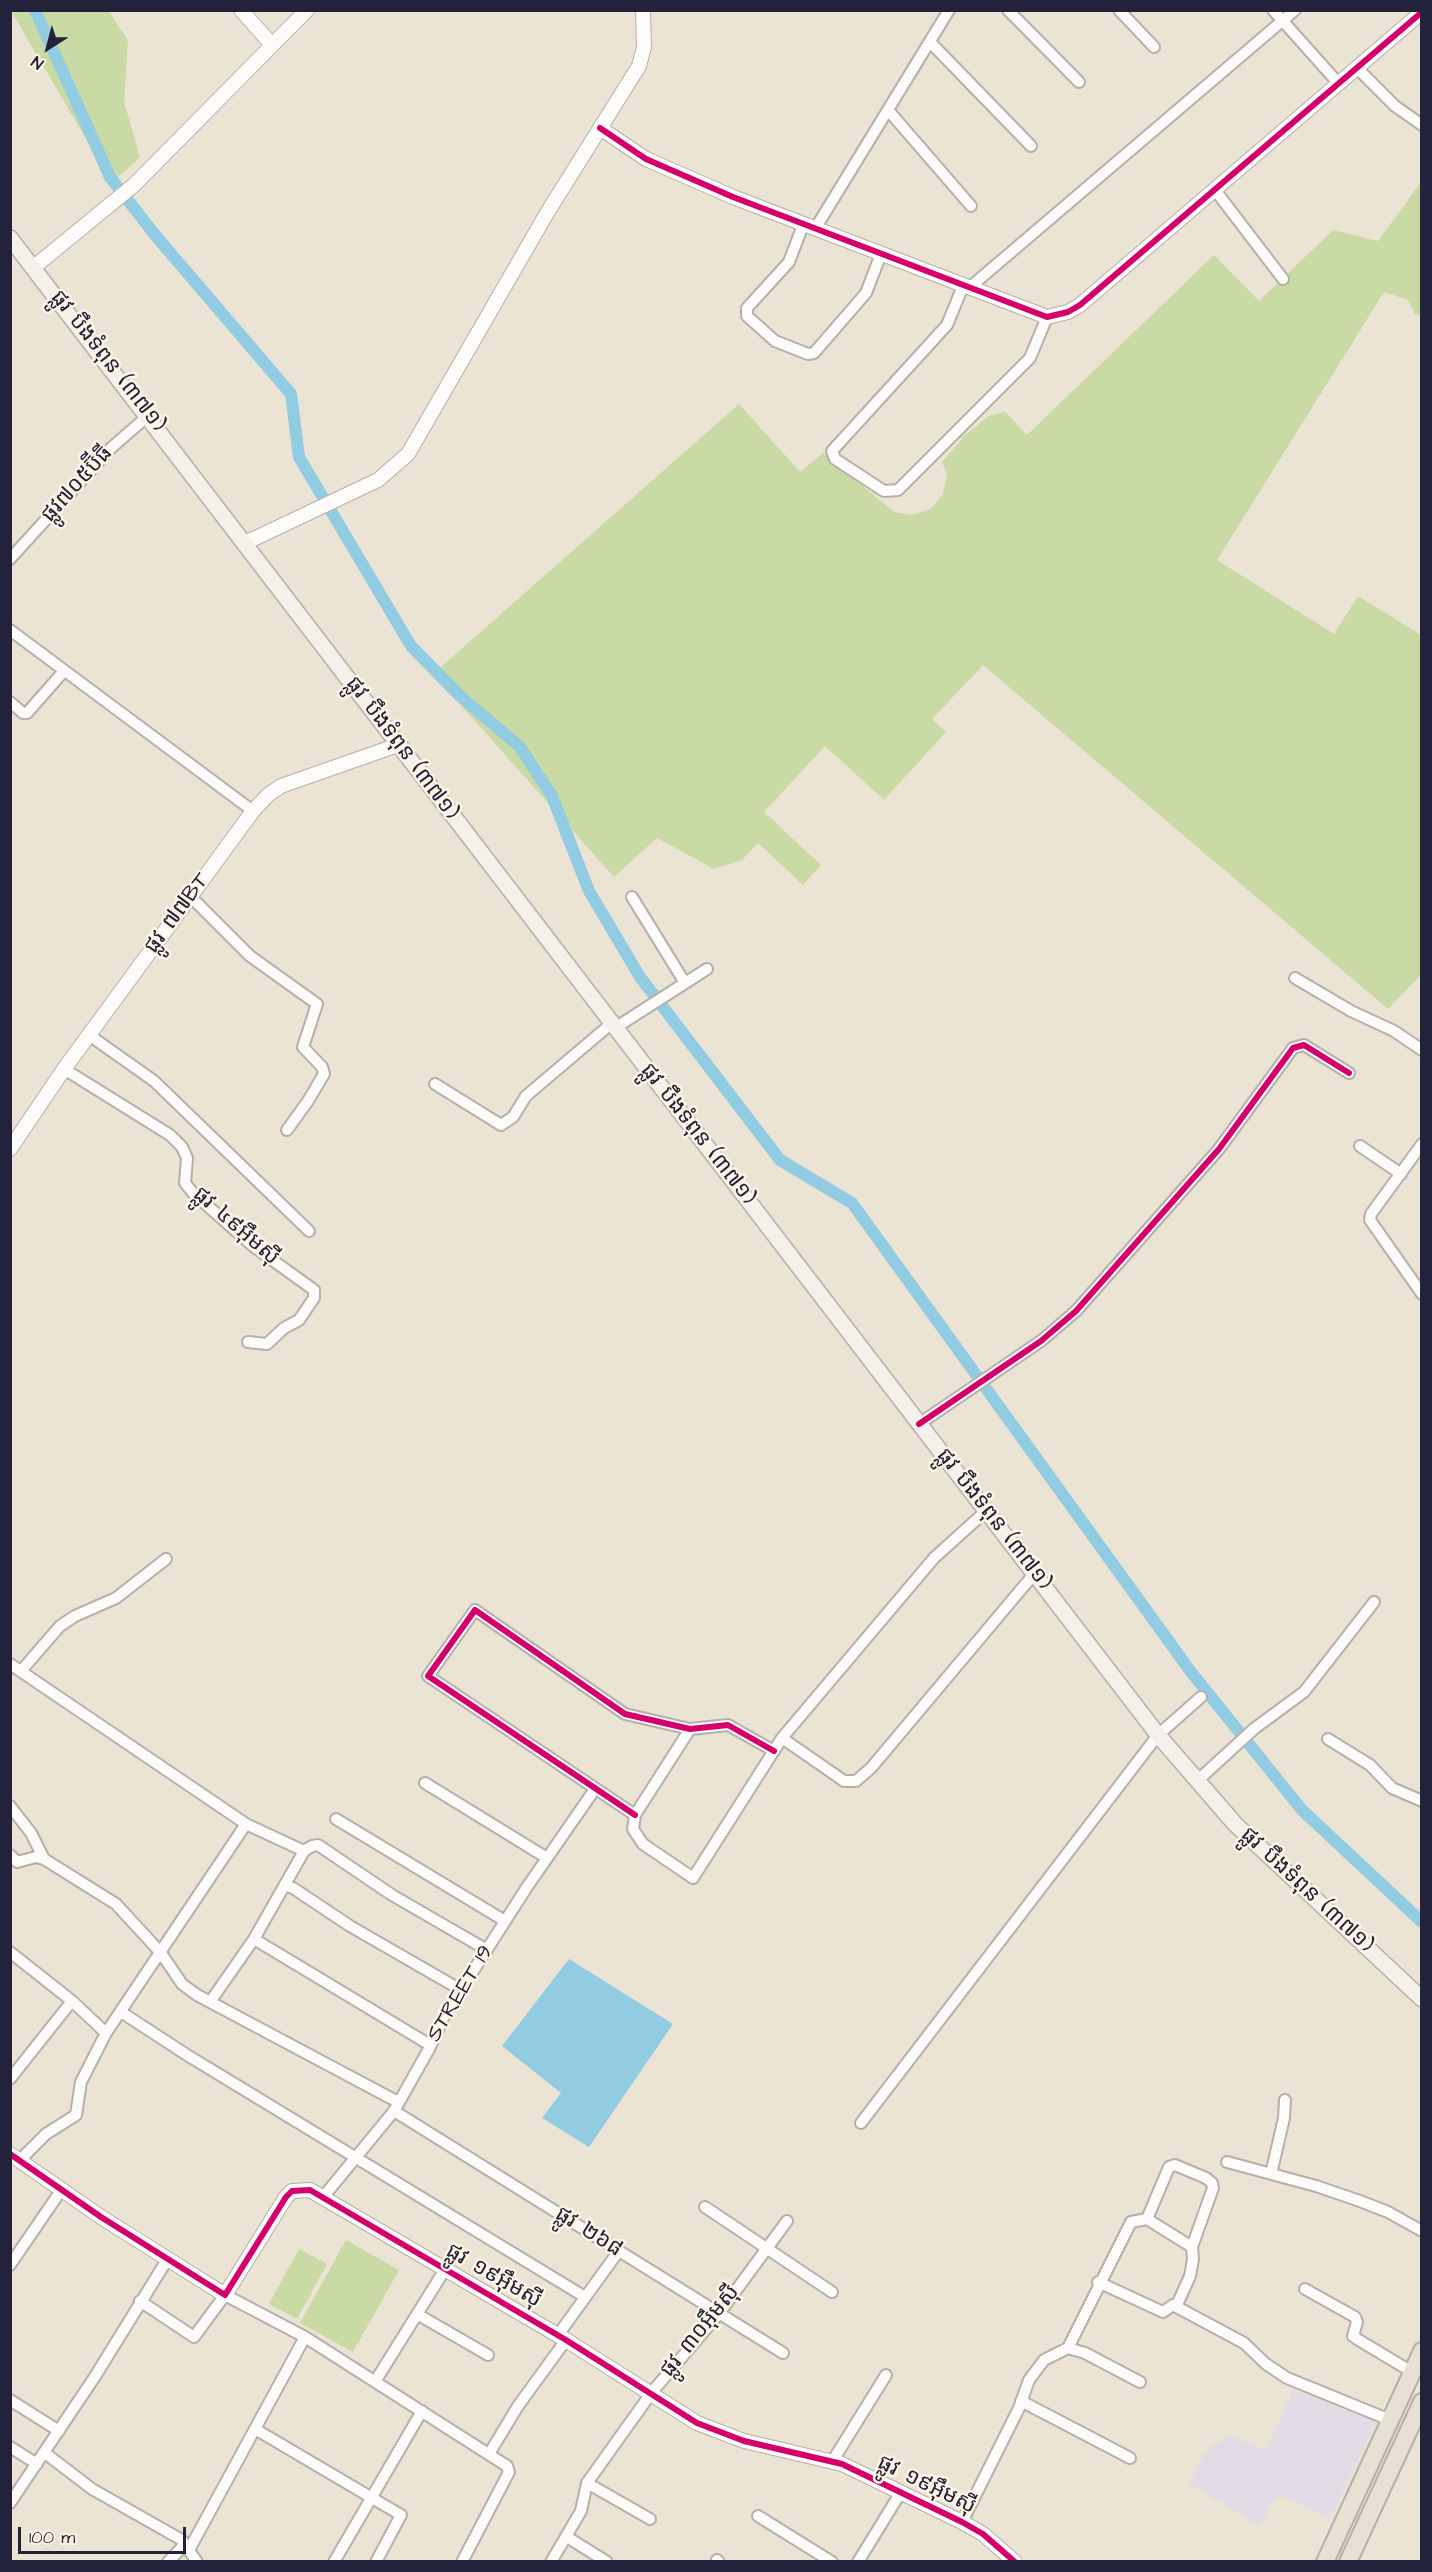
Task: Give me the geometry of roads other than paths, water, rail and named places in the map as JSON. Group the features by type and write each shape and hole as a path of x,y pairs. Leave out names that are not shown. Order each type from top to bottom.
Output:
{"main road":[{"name":"ផ្លូវ បឹងទំពុន (៣៧១)","path":"10,238 149,415 398,745 1158,1735 1235,1824 1422,1999"},
{"path":"1324,2562 1422,2351"},
{"path":"1348,2562 1422,2402"}],"street":[{"path":"241,10 272,45"},
{"path":"34,267 134,185 307,10"},
{"path":"245,543 378,480 402,462 416,444 547,213 642,57 643,10"},
{"path":"880,254 866,293 814,353 808,354 775,341 747,316 747,308 789,262 809,227 888,110 949,10"},
{"path":"1008,10 1079,82"},
{"path":"1119,10 1154,47"},
{"path":"1273,10 1339,84"},
{"path":"1047,317 1030,358 898,490 884,491 835,459 832,451 947,325 966,287 1295,10"},
{"path":"600,128 646,159 809,227 1047,317 1068,312 1080,305 1422,12"},
{"path":"930,42 1031,146"},
{"path":"1358,69 1395,106 1422,125"},
{"path":"888,110 971,206"},
{"path":"1215,190 1283,279"},
{"name":"ផ្លូវ៧០៥ប៊ីធី","path":"10,559 111,448 149,415"},
{"path":"10,630 253,811"},
{"path":"10,702 22,713 27,713 64,671"},
{"name":"ផ្លូវ ៧៧BT","path":"10,1149 64,1069 253,811 268,795 281,786 398,745"},
{"path":"191,897 250,956 317,1004 303,1047 322,1067 324,1074 287,1130"},
{"path":"632,897 685,983"},
{"path":"435,1084 501,1125 513,1117 526,1096 613,1026 707,969"},
{"path":"1295,978 1351,1011 1394,1031 1422,1050"},
{"path":"89,1035 154,1081 309,1231"},
{"path":"920,1424 1041,1341 1077,1311 1219,1149 1293,1048 1304,1045 1349,1073"},
{"name":"ផ្លូវ ៤៩អ៊ឹមស៊ី","path":"64,1069 170,1135 182,1147 187,1158 185,1183 194,1193 253,1246 314,1290 314,1298 299,1320 284,1328 267,1344 248,1342"},
{"path":"1422,1144 1371,1214 1370,1220 1422,1294"},
{"path":"1360,1146 1401,1174"},
{"path":"690,1729 635,1815 633,1829 636,1836 693,1878 782,1738 934,1558 986,1511"},
{"path":"21,1671 60,1626 75,1616 116,1598 166,1559"},
{"path":"782,1738 843,1781 856,1781 871,1768 1034,1574"},
{"path":"1197,1781 1255,1728 1304,1692 1374,1602"},
{"path":"635,1815 428,1676 475,1610 625,1714 690,1729 728,1725 774,1751"},
{"path":"10,1664 246,1824 304,1851"},
{"path":"861,2123 1158,1735 1201,1697"},
{"path":"1328,1739 1370,1765 1392,1788 1422,1801"},
{"path":"425,1783 547,1858"},
{"name":"STREET 19","path":"324,2196 396,2107 442,2018 595,1789"},
{"path":"10,1806 31,1833 44,1859"},
{"path":"336,1819 505,1921"},
{"path":"246,1824 106,2033 81,2082 76,2115 15,2157 167,2260 225,2295 305,2337 376,2380 507,2466 509,2472 462,2562"},
{"path":"210,2002 254,1939 304,1851 318,1845 392,1895 487,1950"},
{"path":"13,1862 36,1857 44,1859"},
{"name":"ផ្លូវ ២៦៨","path":"44,1859 116,1904 161,1953 182,1984 396,2107 618,2253 783,2354"},
{"path":"286,1886 293,1888 350,1926 461,1990"},
{"path":"254,1939 430,2044"},
{"path":"10,1952 72,2001 106,2033"},
{"path":"10,2079 15,2064 72,2001"},
{"path":"121,2012 585,2297"},
{"path":"1271,2174 1284,2118 1285,2100"},
{"path":"1227,2162 1357,2200 1388,2212 1422,2231"},
{"path":"1147,2219 1169,2167 1174,2165 1206,2178 1212,2183 1213,2188 1192,2247 1190,2276 1176,2307"},
{"path":"10,2265 62,2189"},
{"name":"ផ្លូវ ១៩អ៊ឹមស៊ី","path":"225,2295 286,2197 292,2191 302,2189 324,2196 444,2271 562,2337 706,2427 744,2441 832,2462 962,2522 983,2534 1015,2562"},
{"path":"705,2206 832,2292"},
{"path":"1068,2348 1098,2282 1129,2224 1147,2219 1192,2247"},
{"name":"ផ្លូវ ៣០អ៊ឹមស៊ី","path":"551,2562 580,2511 587,2483 652,2392 718,2314 787,2221"},
{"path":"489,2454 585,2297 618,2253"},
{"path":"10,2503 45,2453 167,2260"},
{"path":"376,2380 444,2271"},
{"path":"1098,2282 1163,2312 1171,2305 1176,2307 1245,2343 1266,2364 1287,2378 1390,2420"},
{"path":"1305,2289 1355,2317 1357,2322 1353,2336 1412,2372"},
{"path":"140,2301 194,2337 225,2295"},
{"path":"417,2314 488,2355"},
{"path":"168,2562 187,2547 305,2337"},
{"path":"962,2522 1029,2380 1039,2365 1052,2355 1068,2348 1085,2353 1140,2382"},
{"path":"832,2462 886,2375"},
{"path":"10,2400 59,2431"},
{"path":"1021,2401 1130,2458"},
{"path":"334,2562 422,2411"},
{"path":"255,2429 401,2516 376,2562"},
{"path":"10,2447 37,2464"},
{"path":"45,2453 92,2489 187,2547 197,2562"},
{"path":"587,2483 650,2519"},
{"path":"858,2562 902,2493"},
{"path":"758,2516 832,2562"},
{"path":"567,2537 607,2562"}],"water":[{"path":"569,1959 673,2024 589,2147 542,2118 561,2093 502,2046"}],"waterway":[{"path":"35,10 110,177 155,235 291,394 299,457 411,646 460,696 520,747 552,796 589,891 640,977 780,1160 852,1203 1191,1672 1302,1810 1422,1922"}]}
